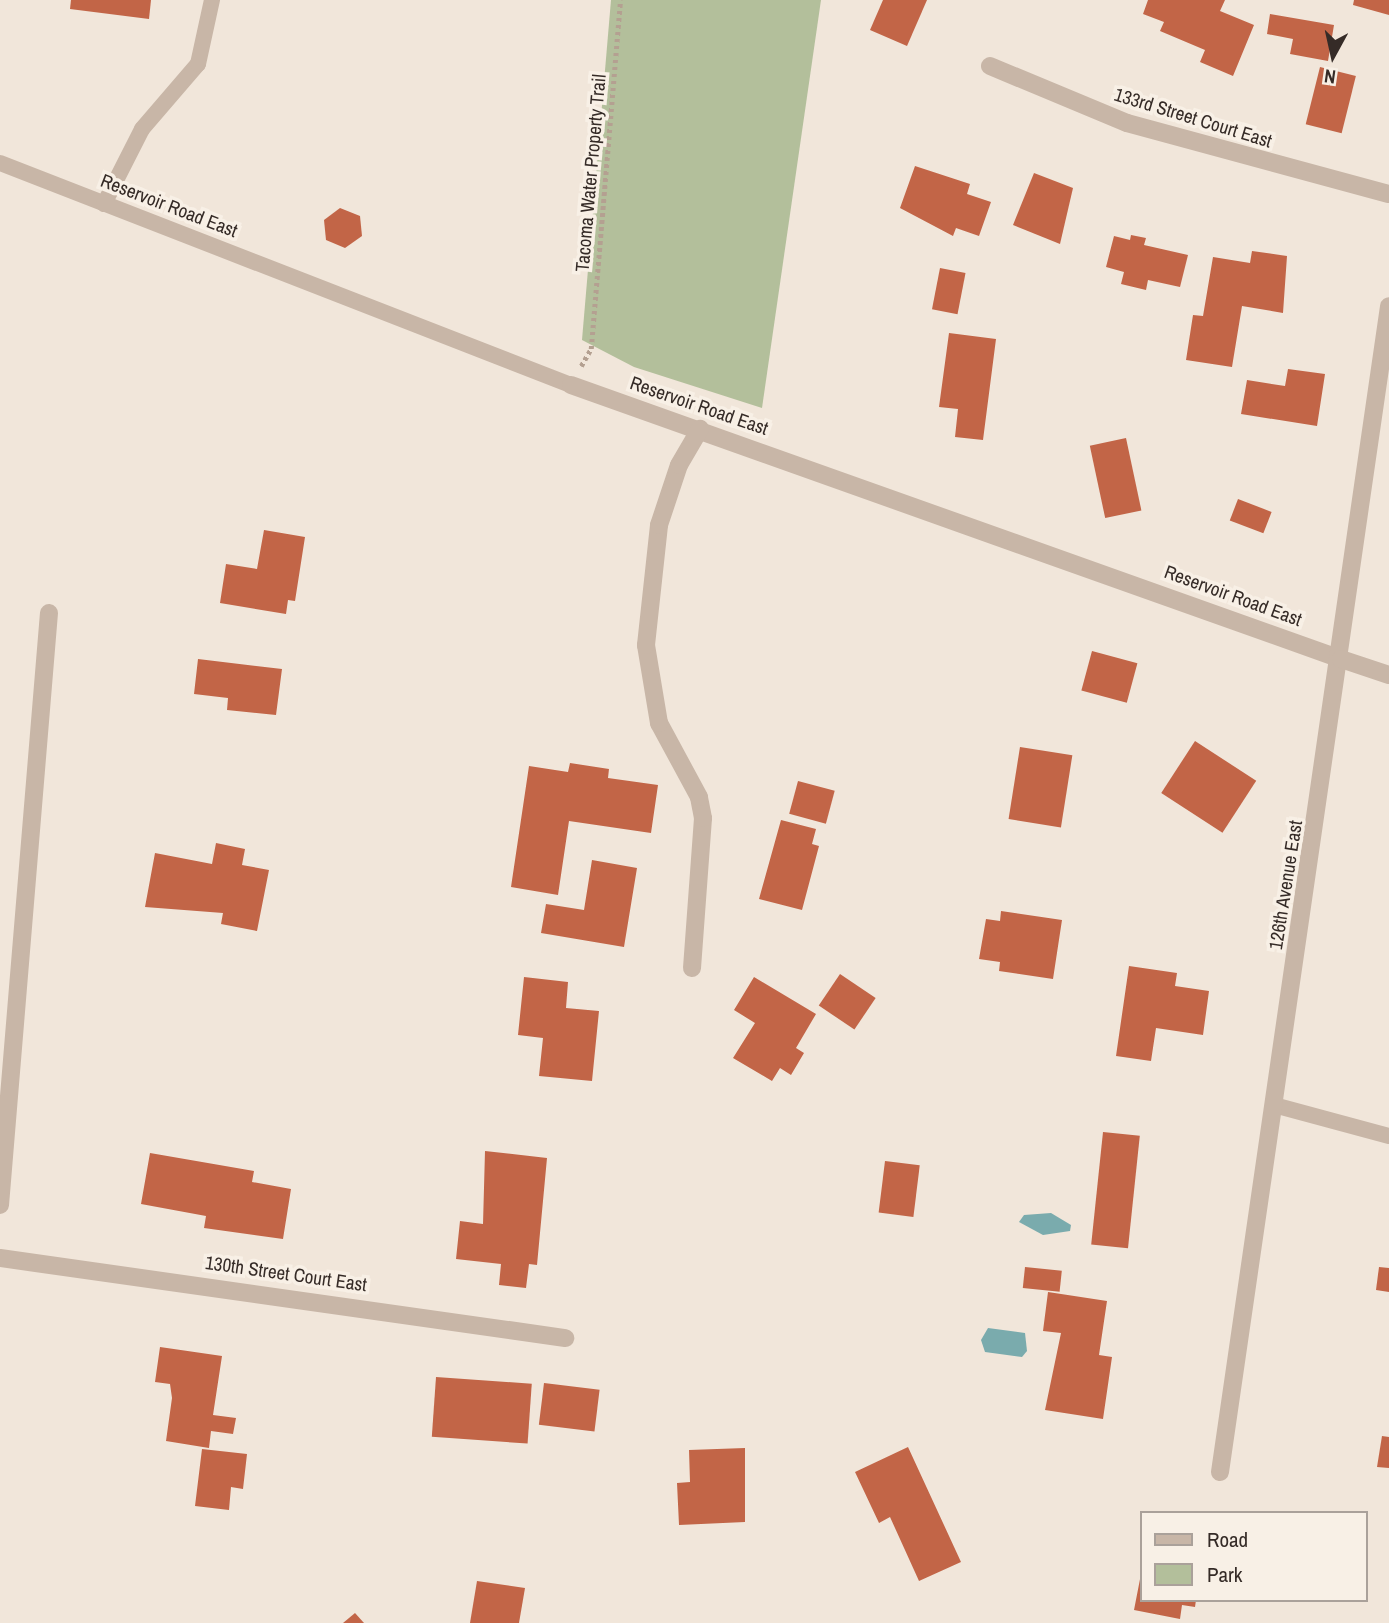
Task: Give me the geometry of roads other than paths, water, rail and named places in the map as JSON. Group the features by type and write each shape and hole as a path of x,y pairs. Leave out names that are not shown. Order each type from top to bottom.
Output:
{"street":[{"name":"133rd Street Court East","path":"990,66 1127,123 1389,194"},
{"name":"126th Avenue East","path":"1220,1472 1342,659 1339,620 1389,306"},
{"name":"Reservoir Road East","path":"571,385 1389,675"},
{"path":"692,968 703,818 699,797 659,723 646,645 659,525 679,465 700,429"},
{"path":"0,1205 49,612"},
{"name":"130th Street Court East","path":"0,1258 565,1338"}],"lane":[{"path":"104,204 142,129 198,64 212,0"},
{"name":"Reservoir Road East","path":"0,163 571,385"},
{"path":"1274,1105 1389,1136"}],"water":[{"path":"1051,1213 1071,1225 1070,1231 1043,1235 1019,1222 1024,1215"},
{"path":"988,1328 1025,1333 1027,1351 1022,1357 985,1352 981,1340"}]}
